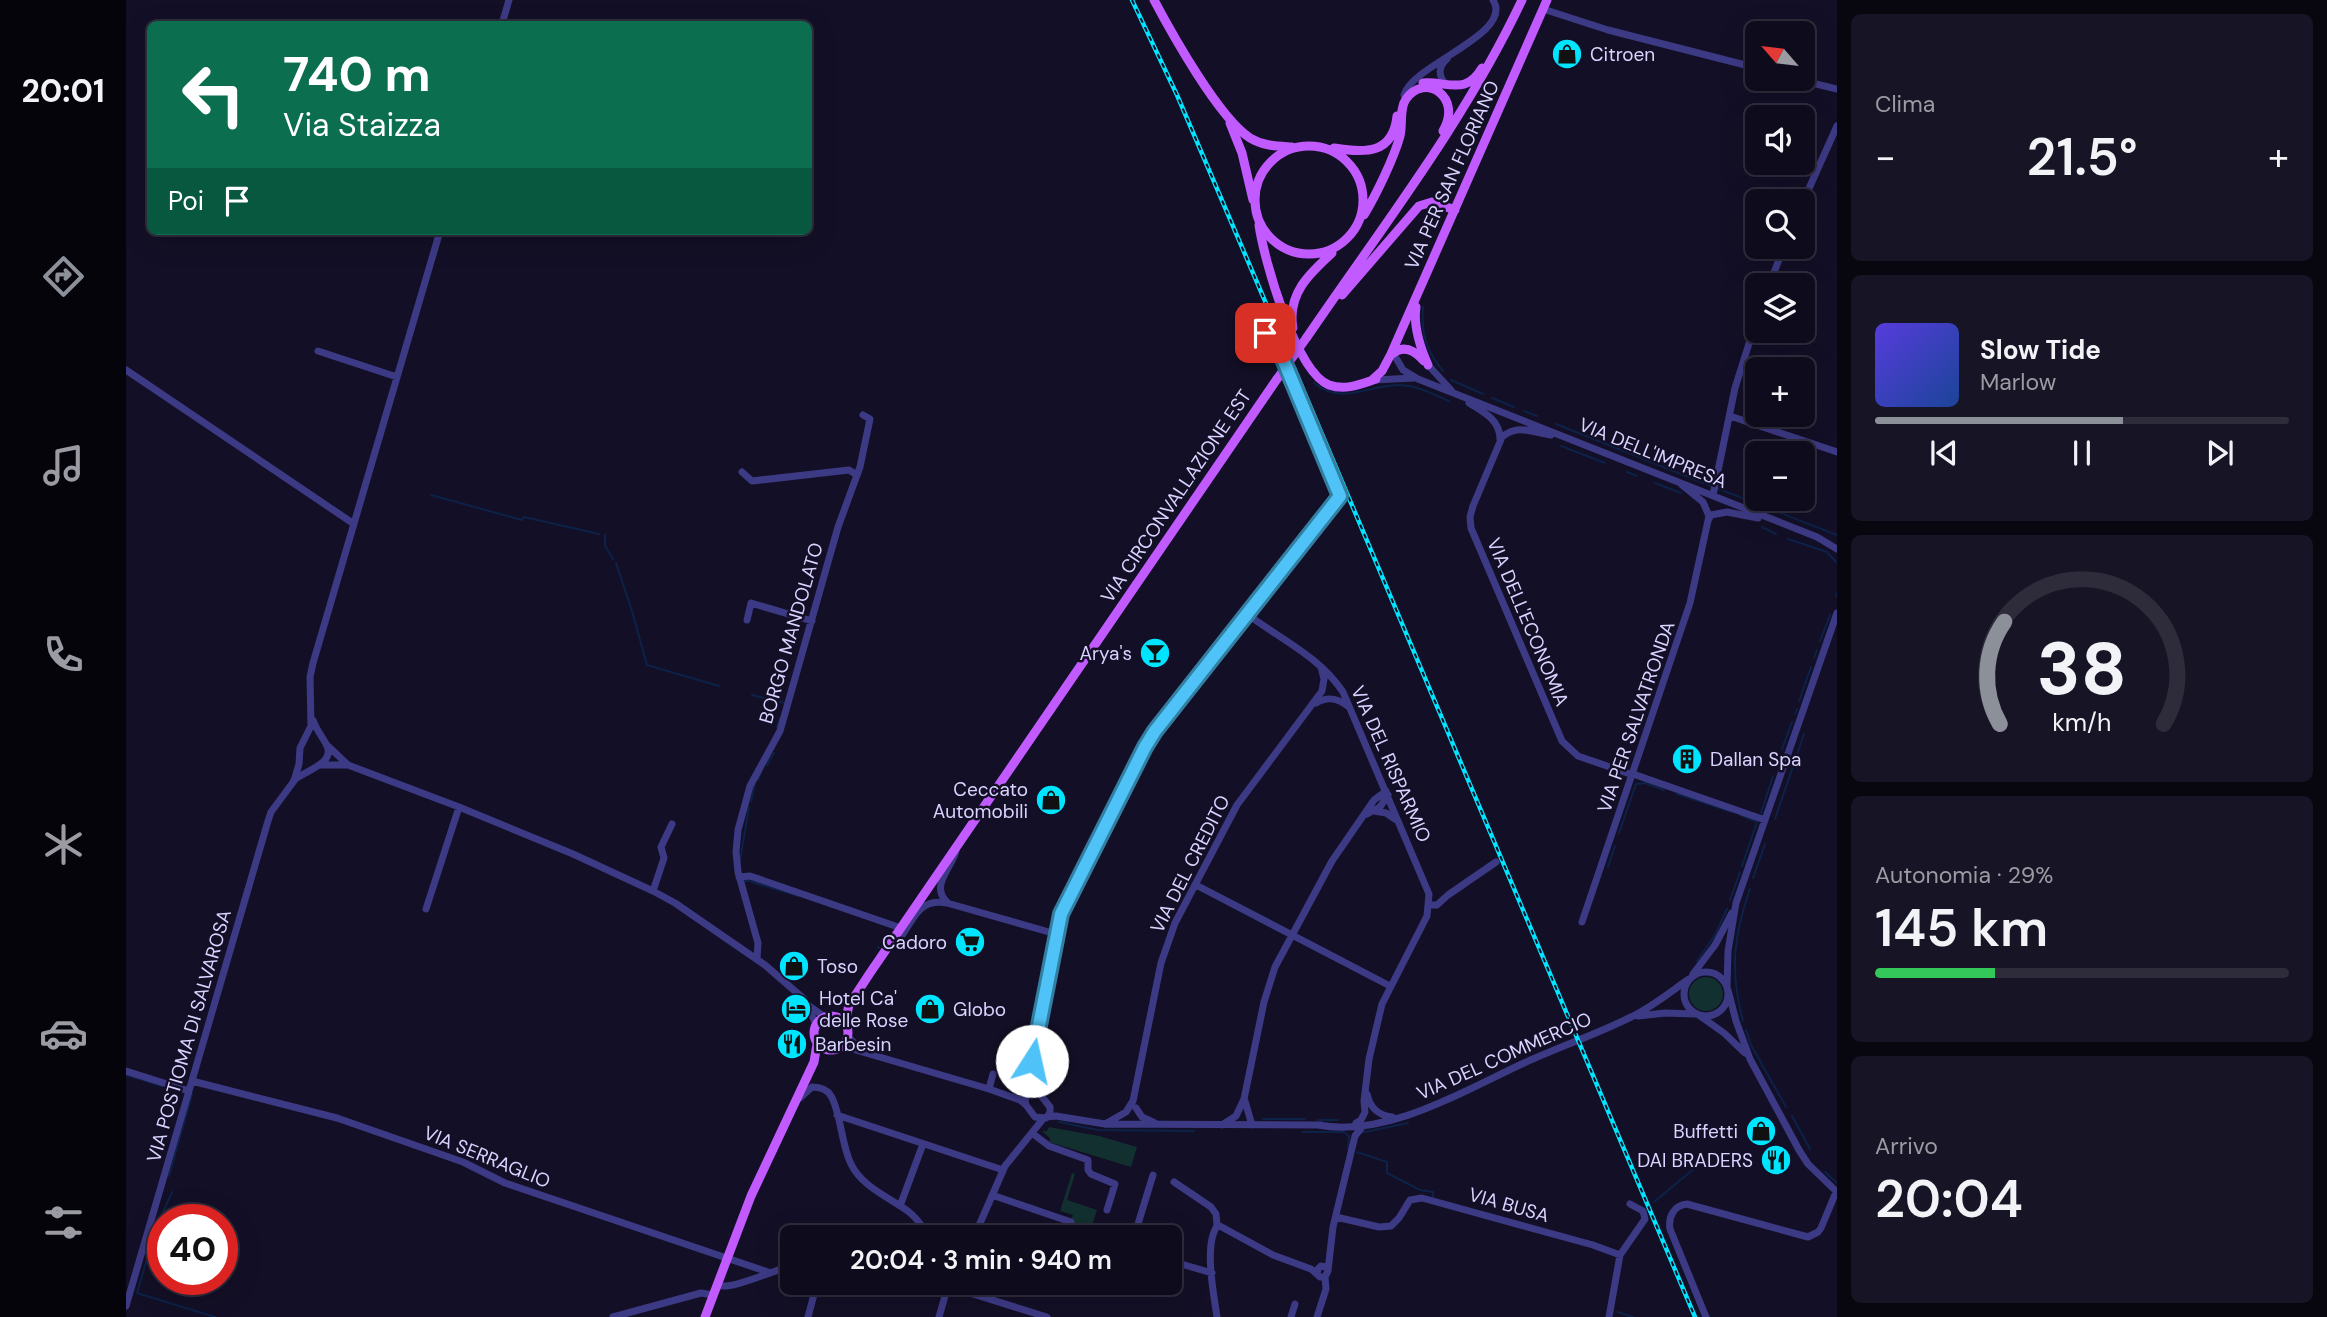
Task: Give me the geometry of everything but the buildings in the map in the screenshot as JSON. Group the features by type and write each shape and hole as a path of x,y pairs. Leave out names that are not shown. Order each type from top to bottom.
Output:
{"main road":[{"path":"1156,0 1169,28 1225,112 1240,129 1257,142 1273,146 1311,146 1362,152 1381,146 1394,131 1399,103 1411,87 1429,82 1449,86 1464,85 1475,77 1508,29"},
{"name":"VIA CIRCONVALLAZIONE EST","path":"849,1005 1415,181 1472,95 1522,0"},
{"name":"VIA PER SAN FLORIANO","path":"1373,380 1396,353 1545,4"},
{"path":"1297,344 1292,318 1297,293 1310,272 1351,235 1372,201 1397,144 1404,103 1414,92 1425,88 1437,91 1445,99 1450,111 1448,121 1424,160 1415,181"},
{"path":"1225,112 1242,153 1279,300 1312,372 1329,385 1349,387 1373,380"},
{"path":"1297,147 1278,156 1264,171 1256,190 1257,216 1271,239 1292,252 1317,255 1340,246"},
{"path":"1325,148 1345,158 1358,175 1363,201 1359,222"},
{"path":"1309,334 1414,210 1429,202 1455,210"},
{"path":"1422,287 1415,305 1415,321 1427,365"},
{"path":"1396,353 1414,352 1427,365"},
{"path":"849,1005 845,1023 848,1037 842,1046 832,1050 821,1047 814,1034 817,1024 849,1005"},
{"path":"828,1017 839,1018 845,1023"},
{"path":"705,1317 751,1196 821,1047"}],"street":[{"path":"503,21 509,0"},
{"path":"1404,95 1406,86 1416,76 1475,39 1487,27 1496,10 1493,0"},
{"name":"VIA PER SAN FLORIANO","path":"1545,4 1608,30 1745,65"},
{"path":"1449,86 1441,79 1440,68 1455,52"},
{"path":"1815,84 1837,89"},
{"path":"1809,189 1837,126"},
{"name":"VIA POSTIOMA DI SALVAROSA","path":"126,1306 269,816 293,781 300,748 312,718 312,667 439,235"},
{"path":"1025,1104 1032,1082 1032,1057 1056,934 1069,894 1151,738 1340,496 1283,359 1272,338 1264,333"},
{"name":"VIA PER SALVATRONDA","path":"1582,922 1685,621 1738,376 1749,343"},
{"path":"318,351 397,377"},
{"name":"VIA DELL'IMPRESA","path":"1396,353 1403,370 1418,379 1822,539 1837,550"},
{"name":"VIA DELL'IMPRESA","path":"1427,365 1455,393"},
{"path":"126,370 354,524"},
{"name":"VIA DELL'IMPRESA","path":"1373,380 1400,377 1418,379"},
{"path":"1455,393 1493,419 1500,431 1500,440"},
{"name":"BORGO MANDOLATO","path":"757,959 758,943 739,877 736,852 738,830 750,786 780,731 838,527 860,467 870,419 863,415"},
{"path":"1730,416 1837,452"},
{"path":"1500,440 1508,432 1520,428 1561,436"},
{"name":"VIA DELL'ECONOMIA","path":"1500,440 1470,513 1471,526 1563,743 1578,756 1765,820"},
{"path":"741,472 752,481 849,470 857,475"},
{"path":"1676,481 1701,500 1709,516 1728,512 1773,520"},
{"path":"747,620 751,603 812,621"},
{"path":"1697,1015 1709,1016 1721,1010 1726,1003 1728,951 1736,903 1837,613"},
{"name":"VIA DEL RISPARMIO","path":"1247,614 1320,665 1338,684 1352,709 1428,889"},
{"path":"1320,665 1324,677 1322,691"},
{"path":"1322,691 1329,685 1338,684 1334,694 1328,699"},
{"name":"VIA DEL CREDITO","path":"1132,1109 1165,948 1175,923 1240,801 1322,691"},
{"path":"1328,699 1340,701 1352,709"},
{"name":"VIA DEL CREDITO","path":"1312,706 1328,699"},
{"name":"VIA POSTIOMA DI SALVAROSA","path":"312,718 325,743 348,765"},
{"path":"304,741 314,737 325,743 328,756 317,766"},
{"path":"300,756 307,764 317,766 348,765 459,807 573,854 653,891 757,959 807,1004 828,1017"},
{"name":"VIA POSTIOMA DI SALVAROSA","path":"293,781 317,766"},
{"path":"1364,817 1383,804 1387,793"},
{"path":"1248,1125 1240,1117 1241,1109 1267,990 1275,967 1329,865 1373,802 1387,793"},
{"path":"426,909 459,807"},
{"path":"1372,811 1389,814 1401,824"},
{"path":"653,891 664,858 661,847 672,824"},
{"path":"947,903 940,892 940,884 953,861 958,844"},
{"path":"1429,905 1437,905 1496,862"},
{"path":"739,877 750,876 901,928"},
{"path":"1195,885 1390,986"},
{"path":"1317,1317 1326,1289 1322,1271 1330,1249 1354,1142 1365,1112 1371,1051 1384,1000 1426,919 1428,889 1450,894"},
{"path":"890,943 899,939 925,904 934,901 1056,934"},
{"name":"VIA DEL COMMERCIO","path":"1318,1125 1347,1128 1394,1118 1452,1098 1520,1065 1630,1018 1690,979 1718,940 1736,903"},
{"path":"1706,1317 1670,1229 1669,1222 1680,1205 1687,1204 1808,1237 1818,1233 1837,1192 1808,1164 1750,1059 1723,980 1713,973 1701,972 1690,979 1684,988 1686,1005 1724,1032 1750,1059"},
{"path":"807,1004 817,1024"},
{"name":"VIA DEL COMMERCIO","path":"1630,1018 1661,1013 1697,1015"},
{"path":"848,1037 865,1053"},
{"path":"842,1046 989,1089 1025,1104 1035,1117 1045,1118"},
{"path":"126,1071 189,1091"},
{"path":"989,1089 993,1074"},
{"name":"VIA SERRAGLIO","path":"192,1081 337,1118 463,1162 505,1184 768,1272"},
{"path":"979,1225 1011,1157 1050,1113 1050,1107 1032,1082"},
{"path":"792,1107 807,1090 813,1087 825,1090 834,1101 844,1148 855,1172 921,1225"},
{"path":"1366,1087 1369,1101 1375,1110 1394,1118"},
{"path":"1010,1097 1039,1093"},
{"path":"1245,1097 1248,1125"},
{"name":"VIA DEL COMMERCIO","path":"1050,1107 1066,1118"},
{"path":"1105,1124 1132,1109"},
{"path":"1129,1124 1132,1109"},
{"path":"1132,1109 1159,1124"},
{"path":"1222,1125 1232,1120 1241,1109"},
{"path":"1031,1112 1034,1122 1032,1133"},
{"path":"837,1115 1003,1170"},
{"name":"VIA DEL COMMERCIO","path":"1045,1118 1105,1124 1359,1125"},
{"path":"1347,1128 1352,1132 1354,1142"},
{"path":"1032,1133 1049,1146 1087,1160 1091,1174 1115,1184 1107,1210"},
{"path":"900,1206 923,1144"},
{"path":"1138,1225 1153,1175"},
{"path":"1174,1182 1211,1207 1216,1214 1212,1273 1217,1317"},
{"path":"992,1195 1071,1222"},
{"name":"VIA BUSA","path":"1336,1217 1379,1227 1391,1226 1410,1200 1422,1198 1593,1245 1620,1255"},
{"path":"1609,1317 1620,1255 1645,1219 1643,1211 1630,1204"},
{"path":"1217,1225 1273,1255 1322,1271"},
{"path":"1182,1264 1212,1273"},
{"path":"717,1285 726,1287 780,1269"},
{"path":"613,1317 701,1293 713,1295"},
{"path":"808,1317 814,1295"},
{"path":"939,1317 945,1295"},
{"path":"975,1295 1047,1317"},
{"path":"1291,1317 1295,1304"}],"green space":[{"path":"1706,977 1718,982 1723,994 1718,1006 1706,1011 1694,1006 1689,994 1694,982"},
{"path":"1049,1127 1099,1136 1137,1147 1131,1167 1049,1142 1050,1138 1042,1131 1047,1131"},
{"path":"1072,1173 1075,1174 1067,1200 1097,1210 1092,1225 1069,1225 1073,1215 1060,1211"}],"waterway":[{"path":"1423,307 1426,341 1432,356 1443,371"},
{"path":"1451,380 1483,394"},
{"path":"1314,383 1334,393 1344,394 1404,385 1449,401"},
{"path":"1492,398 1514,407"},
{"path":"1524,411 1537,416"},
{"path":"1556,424 1711,486"},
{"path":"1561,446 1605,463"},
{"path":"1627,472 1637,476"},
{"path":"1655,483 1681,493"},
{"path":"1719,489 1837,535"},
{"path":"431,495 522,520 524,517 599,534"},
{"path":"1762,527 1776,534"},
{"path":"605,535 605,546 613,559"},
{"path":"1788,539 1827,552 1837,563"},
{"path":"616,563 647,665 719,686"},
{"path":"1820,641 1830,615"},
{"path":"1814,658 1817,650"},
{"path":"1799,701 1811,667"},
{"path":"752,695 785,703"},
{"path":"1795,714 1797,709"},
{"path":"777,727 780,718"},
{"path":"1782,749 1792,722"},
{"path":"1775,819 1804,734"},
{"path":"767,765 774,753"},
{"path":"758,780 761,773"},
{"path":"1761,813 1773,776"},
{"path":"1619,833 1636,784 1645,783 1664,790"},
{"path":"751,801 755,785"},
{"path":"1677,794 1732,812"},
{"path":"740,861 749,807"},
{"path":"1740,815 1755,821"},
{"path":"1742,866 1757,822"},
{"path":"1753,878 1765,844"},
{"path":"1608,867 1615,846"},
{"path":"1730,900 1740,872"},
{"path":"743,881 798,896"},
{"path":"1743,1021 1736,986 1735,955 1740,923 1750,889"},
{"path":"1697,961 1715,935 1727,909"},
{"path":"1746,1030 1751,1045 1786,1107"},
{"path":"126,1075 162,1086"},
{"path":"169,1176 192,1095"},
{"path":"1792,1116 1810,1149"},
{"path":"1263,1119 1305,1119"},
{"path":"1318,1120 1338,1120"},
{"path":"1059,1122 1098,1130 1194,1131"},
{"path":"1360,1133 1408,1123"},
{"path":"1302,1132 1344,1132 1349,1136 1348,1149"},
{"path":"1357,1152 1387,1162 1387,1173 1420,1190 1433,1192 1433,1197"},
{"path":"1654,1202 1702,1162"},
{"path":"1825,1172 1837,1183"},
{"path":"172,1192 156,1228 137,1293 215,1317"},
{"path":"1618,1312 1633,1317"}],"railway":[{"path":"1132,0 1177,95 1288,355"},
{"path":"1294,368 1695,1317"}],"place":[{"name":"Citroen","path":"1567,54"},
{"name":"Arya's","path":"1155,653"},
{"name":"Dallan Spa","path":"1687,759"},
{"name":"Ceccato Automobili","path":"1051,800"},
{"name":"Cadoro","path":"970,942"},
{"name":"Toso","path":"794,966"},
{"name":"Hotel Ca' delle Rose","path":"796,1009"},
{"name":"Globo","path":"930,1009"},
{"name":"Barbesin","path":"792,1044"},
{"name":"Buffetti","path":"1761,1131"},
{"name":"DAI BRADERS","path":"1776,1160"}],"route":[{"path":"1032,1061 1061,914 1145,747 1340,496 1283,359 1273,340 1265,333"}]}
